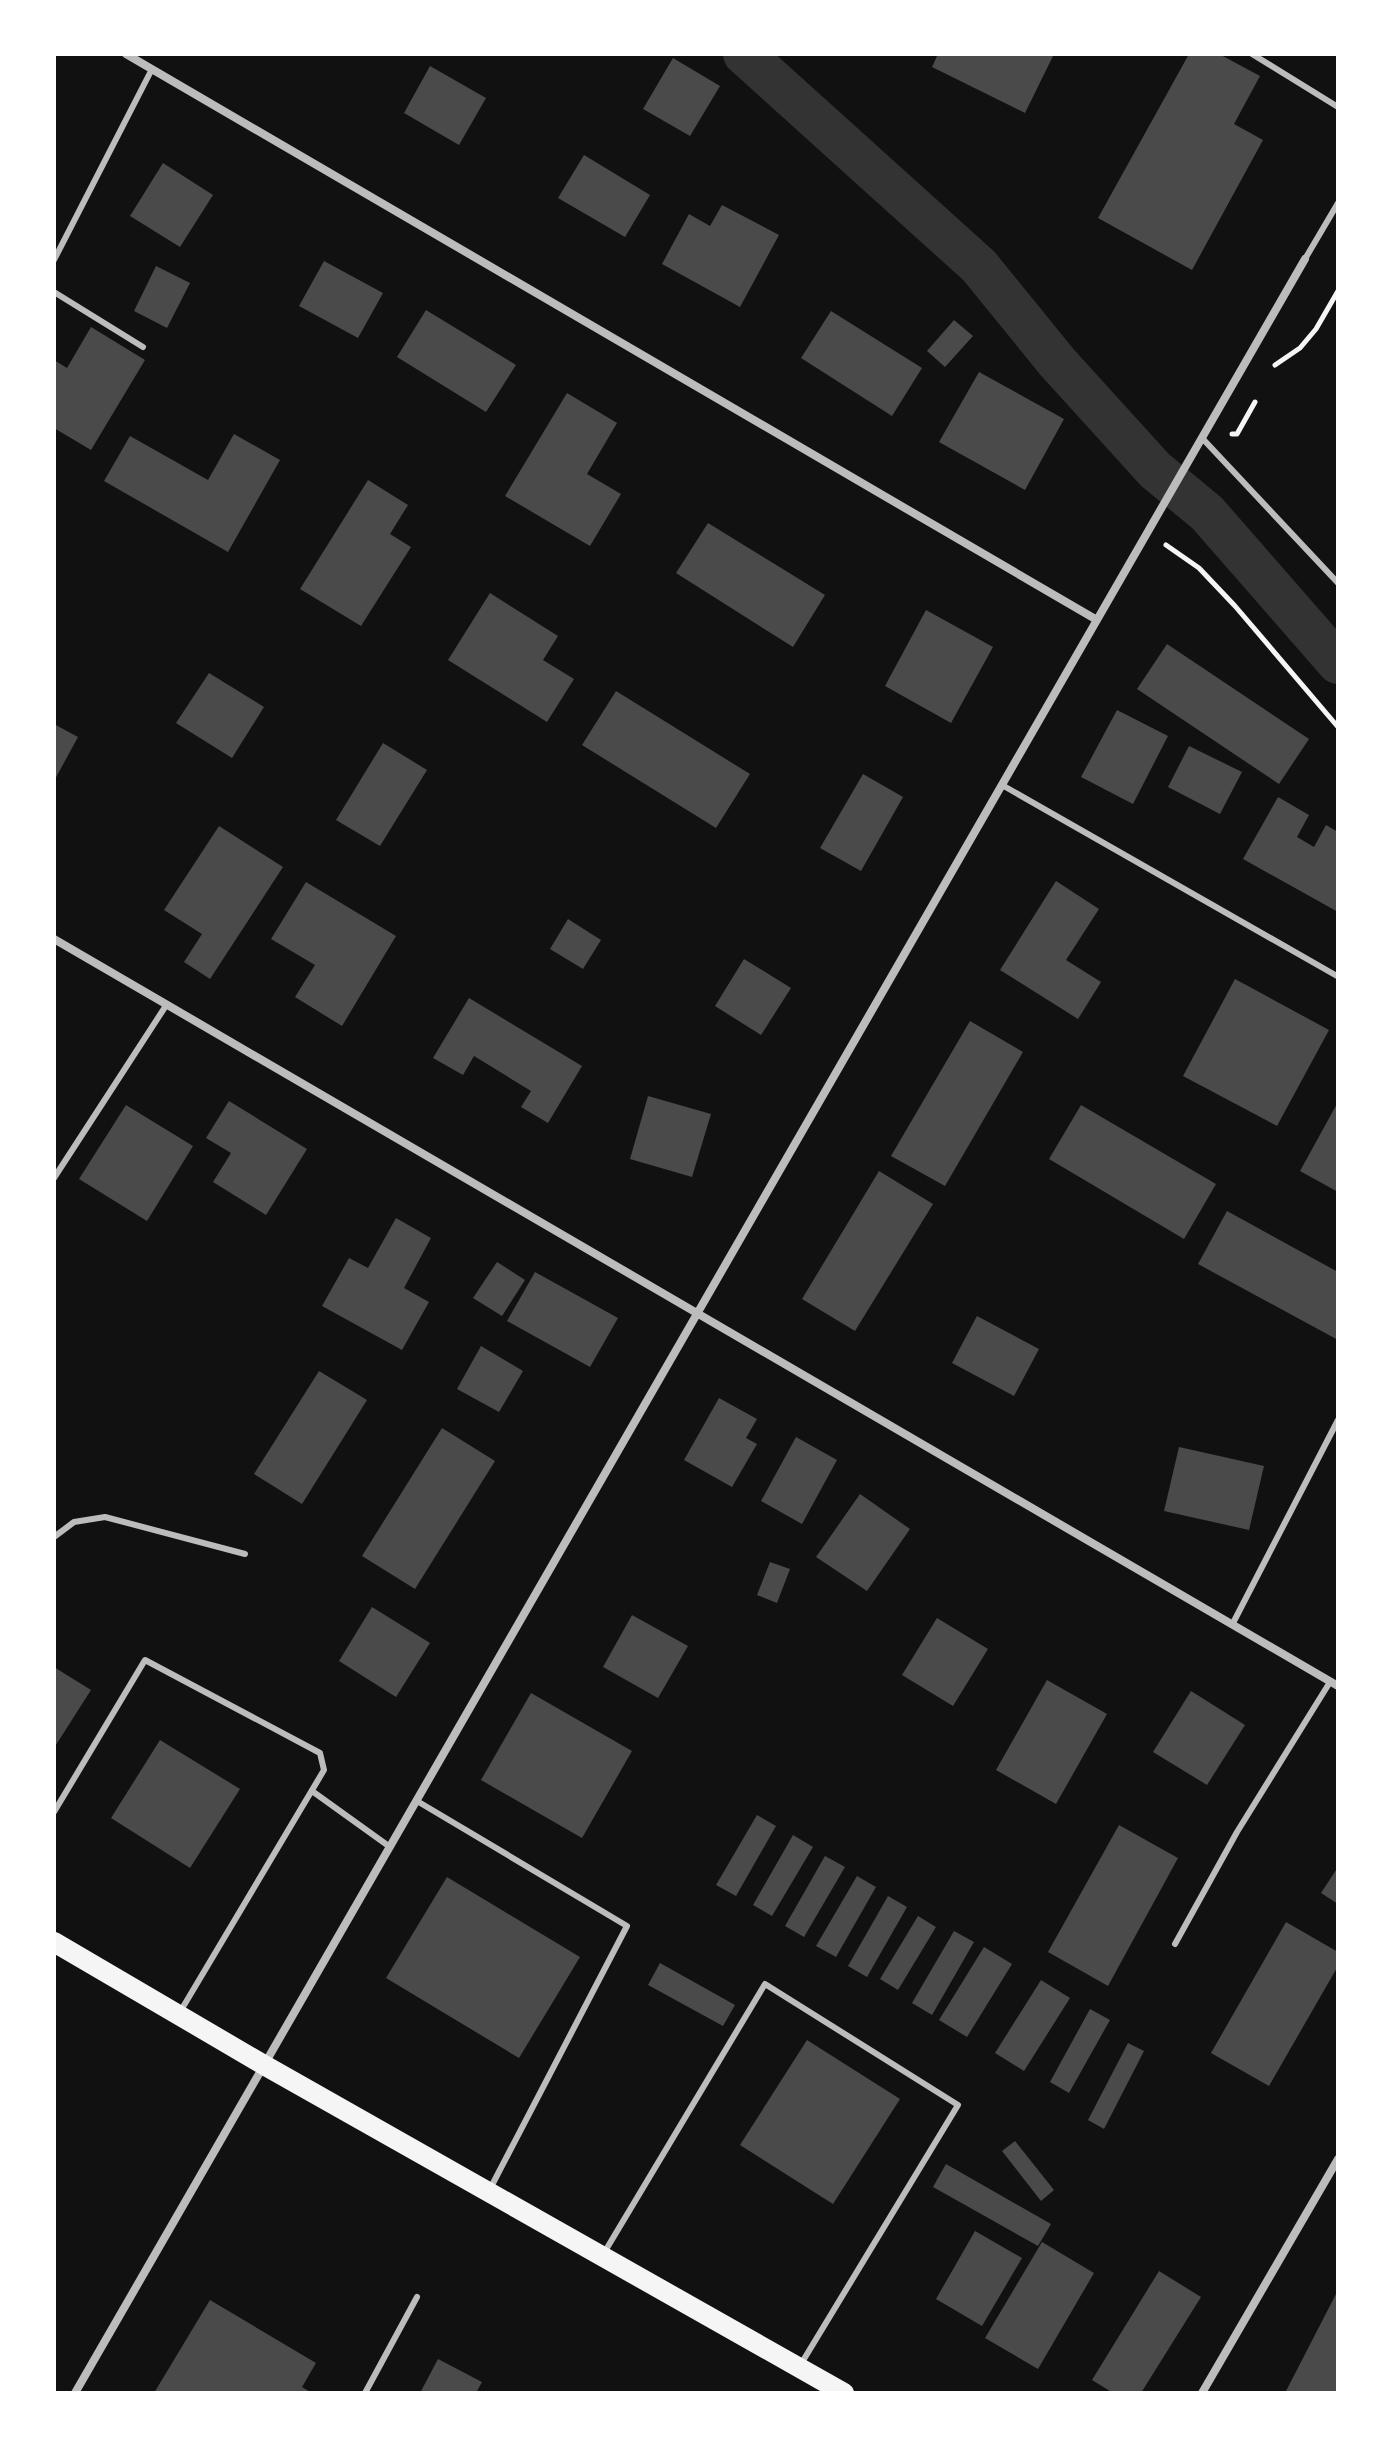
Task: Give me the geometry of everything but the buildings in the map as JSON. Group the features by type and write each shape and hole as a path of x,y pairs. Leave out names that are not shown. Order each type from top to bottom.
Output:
{"main road":[{"path":"54,1942 264,2065 844,2393"}],"street":[{"path":"126,54 1097,620"},
{"path":"75,2393 1305,259"},
{"path":"54,939 1334,1684"},
{"path":"1202,2393 1338,2159"}],"lane":[{"path":"1252,54 1338,107"},
{"path":"54,260 152,69"},
{"path":"1305,259 1338,203"},
{"path":"54,292 143,347"},
{"path":"1202,438 1338,583"},
{"path":"1002,785 1337,976"},
{"path":"54,1178 167,1004"},
{"path":"1232,1625 1338,1420"},
{"path":"54,1537 74,1522 105,1517 245,1554"},
{"path":"54,1812 145,1660 320,1753 324,1770 178,2015"},
{"path":"1175,1944 1237,1832 1334,1684"},
{"path":"312,1791 390,1847"},
{"path":"417,1801 627,1926 488,2192"},
{"path":"602,2257 765,1984 958,2105 799,2368"},
{"path":"365,2393 417,2297"}],"path":[{"path":"1269,375 1275,363 1300,348 1316,329 1338,291"},
{"path":"1202,438 1237,434 1256,398"},
{"path":"1148,533 1199,568 1338,727"}],"waterway":[{"path":"744,54 979,266 1057,362 1155,470 1207,513 1338,663"}]}
